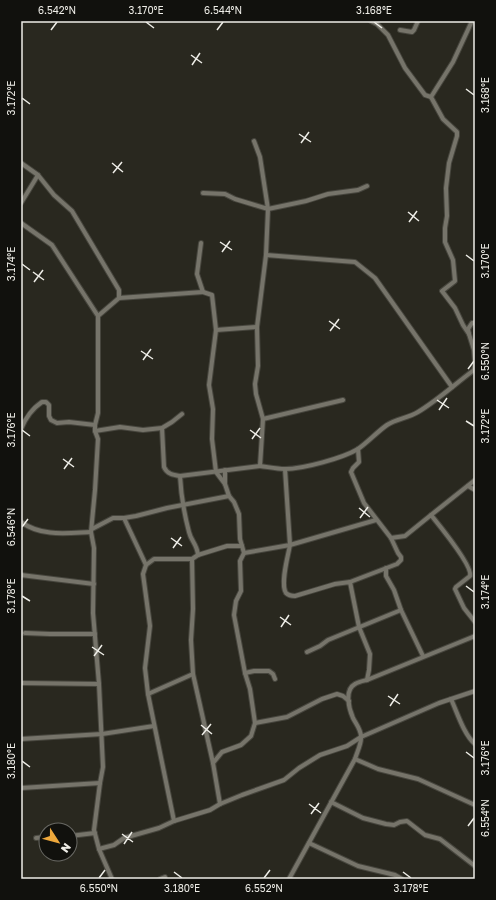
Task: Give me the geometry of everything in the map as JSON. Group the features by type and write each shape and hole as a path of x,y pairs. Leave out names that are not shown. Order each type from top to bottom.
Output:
{"street":[{"path":"162,428 164,467 166,472 170,474 180,476 260,466 285,469 316,464 343,456 358,448 386,426 398,419 416,413 443,395 475,370 474,350 469,334 455,308 442,292 455,282 453,260 445,242 445,228 447,216 446,188 449,163 457,132 443,119 431,97 425,95 405,68 388,35 377,24 371,21"},
{"path":"400,30 412,32 418,21"},
{"path":"431,97 453,62 472,21"},
{"path":"254,141 260,157 268,209 266,255 257,327 258,366 255,384 256,394 263,419 260,466"},
{"path":"21,164 38,175 54,195 72,211 120,290 119,298"},
{"path":"21,202 38,175"},
{"path":"203,193 225,194 235,199 268,209 306,201 328,194 358,190 367,186"},
{"path":"21,223 52,245 98,316 98,407 95,425 95,431 98,439 91,530 94,548 93,613 99,684 103,767 94,830 99,849 112,879"},
{"path":"201,243 197,274 203,292"},
{"path":"266,255 355,262 375,278 452,387"},
{"path":"98,316 119,298 203,292 212,295 216,330 209,385 213,409 212,439 216,472 225,484"},
{"path":"469,334 470,326 472,323 475,323"},
{"path":"216,330 257,327"},
{"path":"263,419 343,400"},
{"path":"21,429 23,423 36,406 42,402 46,402 49,405 49,416 57,423 69,422 95,425"},
{"path":"95,431 120,427 143,430 162,428 182,414"},
{"path":"285,469 290,545 283,582 286,592 295,596 334,584 350,582 397,564 401,560 401,556 398,554 391,538 364,503 351,472 359,462 358,448"},
{"path":"213,763 222,752 241,745 251,736 256,723 234,615 236,601 241,591 240,561 244,553 239,514 234,502 229,496 225,484 225,470"},
{"path":"180,476 182,505 190,534 197,548 198,555"},
{"path":"391,538 404,536 475,480"},
{"path":"468,486 475,490"},
{"path":"21,522 28,527 42,532 53,533 91,530 101,523 113,518 124,518 229,496"},
{"path":"431,515 464,559 470,572 470,576 454,589 464,608 475,622"},
{"path":"124,518 146,566"},
{"path":"244,553 290,545 376,520"},
{"path":"174,821 148,694 145,668 150,626 143,574 146,566 154,559 192,559 198,555 227,546 242,546"},
{"path":"192,559 193,609 191,640 193,674 213,763 220,804"},
{"path":"386,568 386,576 394,590 401,610 423,656"},
{"path":"21,575 94,584"},
{"path":"350,582 359,627 370,654 367,680"},
{"path":"307,652 320,646 328,640 401,610"},
{"path":"25,633 95,634"},
{"path":"289,879 355,759 361,738 360,729 352,716 349,701 348,692 351,687 355,683 367,680 475,636"},
{"path":"245,673 269,670 273,674 274,679"},
{"path":"148,694 193,674"},
{"path":"21,683 99,684"},
{"path":"99,849 114,845 124,838 159,828 174,821 210,810 220,804 284,780 299,768 320,755 347,746 361,738 451,699 475,691"},
{"path":"256,723 287,717 322,699 337,694 343,696 349,701"},
{"path":"451,699 468,735 475,744"},
{"path":"21,739 48,736 102,734 154,726"},
{"path":"355,759 378,769 418,779 475,805"},
{"path":"21,788 100,783"},
{"path":"332,802 363,818 386,824 394,825 407,821 425,835 440,839 475,866"},
{"path":"78,835 95,833"},
{"path":"309,843 358,866 396,875 402,879"},
{"path":"160,879 165,877"}]}
